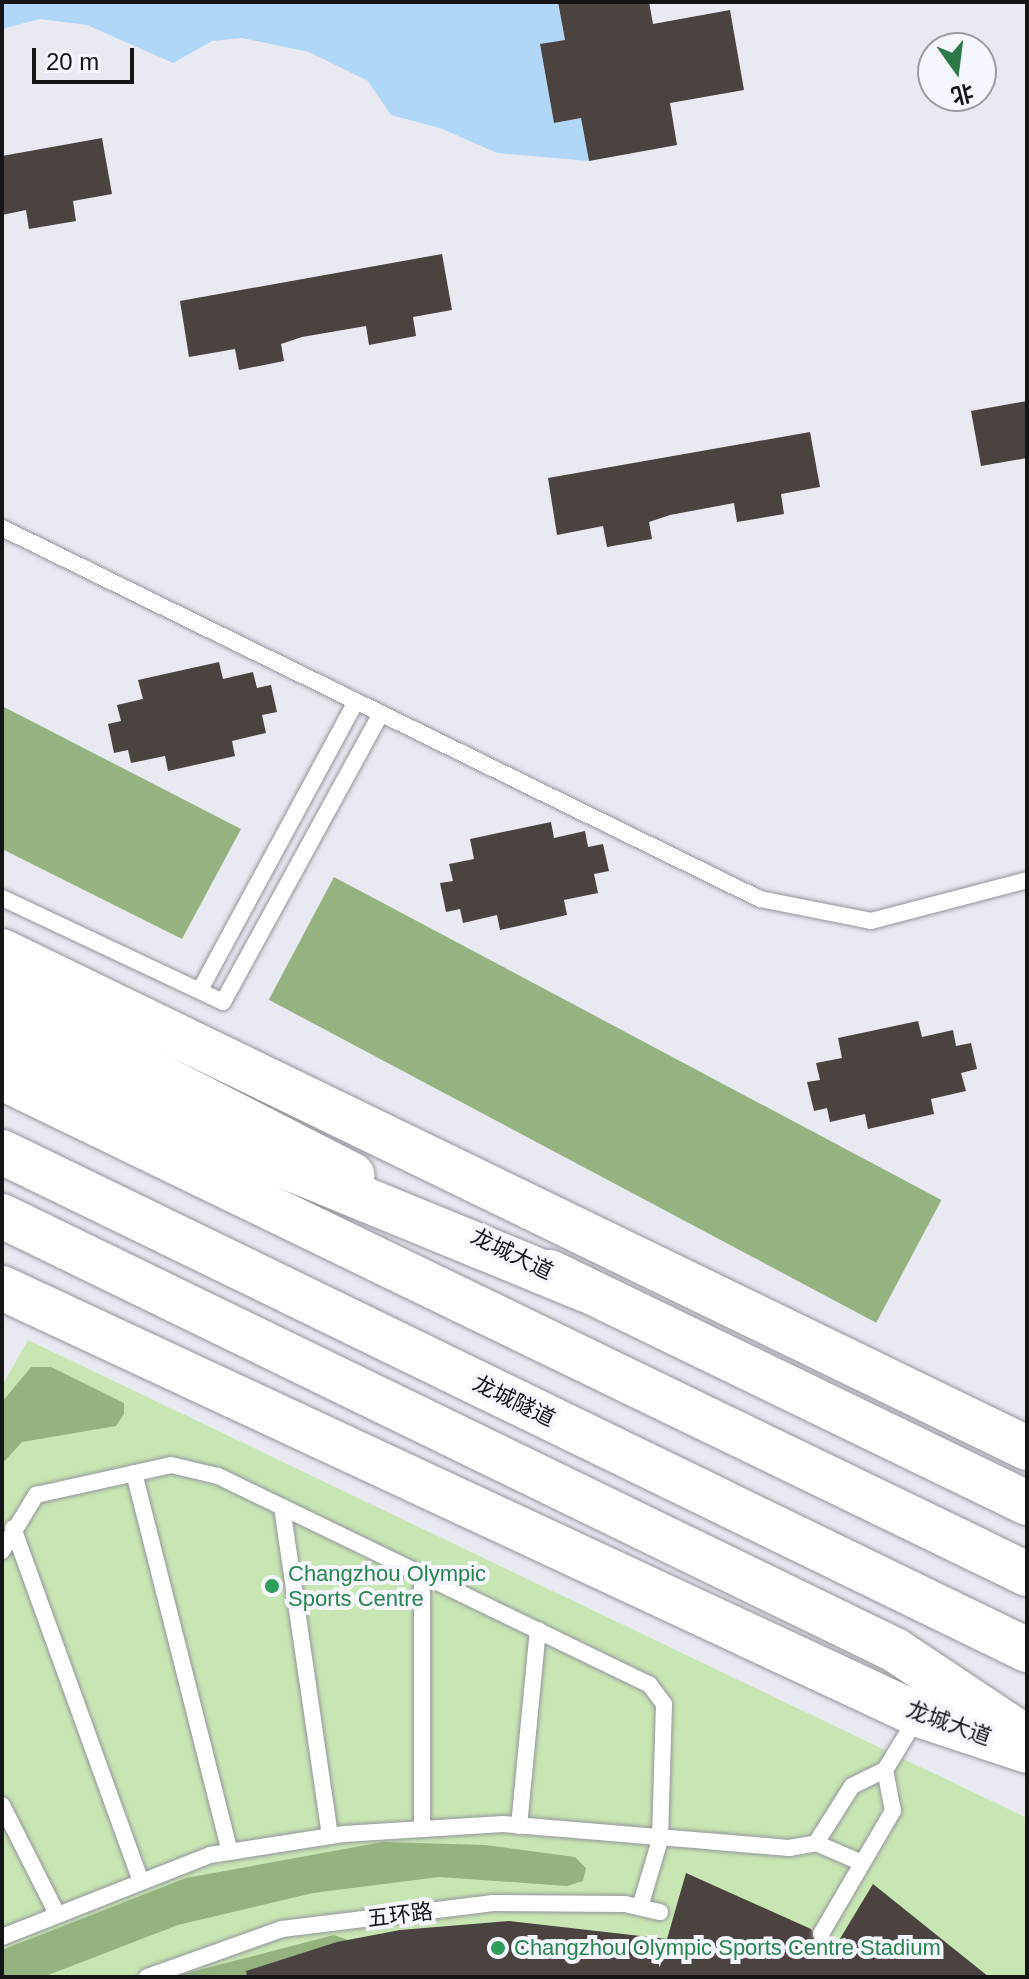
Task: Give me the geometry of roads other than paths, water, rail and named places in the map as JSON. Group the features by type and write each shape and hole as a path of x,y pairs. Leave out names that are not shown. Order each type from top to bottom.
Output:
{"main road":[{"path":"2,951 1027,1448"},
{"name":"龙城大道","path":"2,995 586,1290 1027,1503"},
{"path":"2,1035 191,1128 586,1290"},
{"path":"2,1078 1027,1574"},
{"name":"龙城隧道","path":"2,1152 1027,1650"},
{"path":"2,1216 895,1650 1027,1738"},
{"name":"龙城大道","path":"2,1288 919,1715 1027,1751"}],"lane":[{"path":"2,528 760,899 871,921 1027,880"},
{"path":"200,990 356,701"},
{"path":"2,898 223,1002 381,713"},
{"path":"2,1551 13,1528 36,1495 171,1465 218,1476 649,1684 664,1704 660,1840 640,1907"},
{"path":"134,1473 230,1852"},
{"path":"282,1507 330,1836"},
{"path":"13,1528 141,1881"},
{"path":"422,1575 422,1829"},
{"path":"519,1826 538,1630"},
{"path":"816,1843 852,1786 885,1770 919,1715"},
{"path":"821,1934 893,1811 885,1770"},
{"path":"2,1805 56,1912"},
{"path":"2,1937 56,1912 230,1852 330,1836 519,1826 660,1840 789,1848 816,1843 862,1863"},
{"name":"五环路","path":"147,1977 282,1929 493,1903 640,1907 660,1912"}],"water":[{"path":"2,2 566,2 558,4 565,40 540,45 554,123 581,118 589,161 497,153 440,128 391,115 368,81 309,52 242,38 212,41 173,63 87,25 40,19 2,29"}],"place":[{"name":"Changzhou Olympic Sports Centre","path":"272,1586"},
{"name":"Changzhou Olympic Sports Centre Stadium","path":"498,1948"}]}
